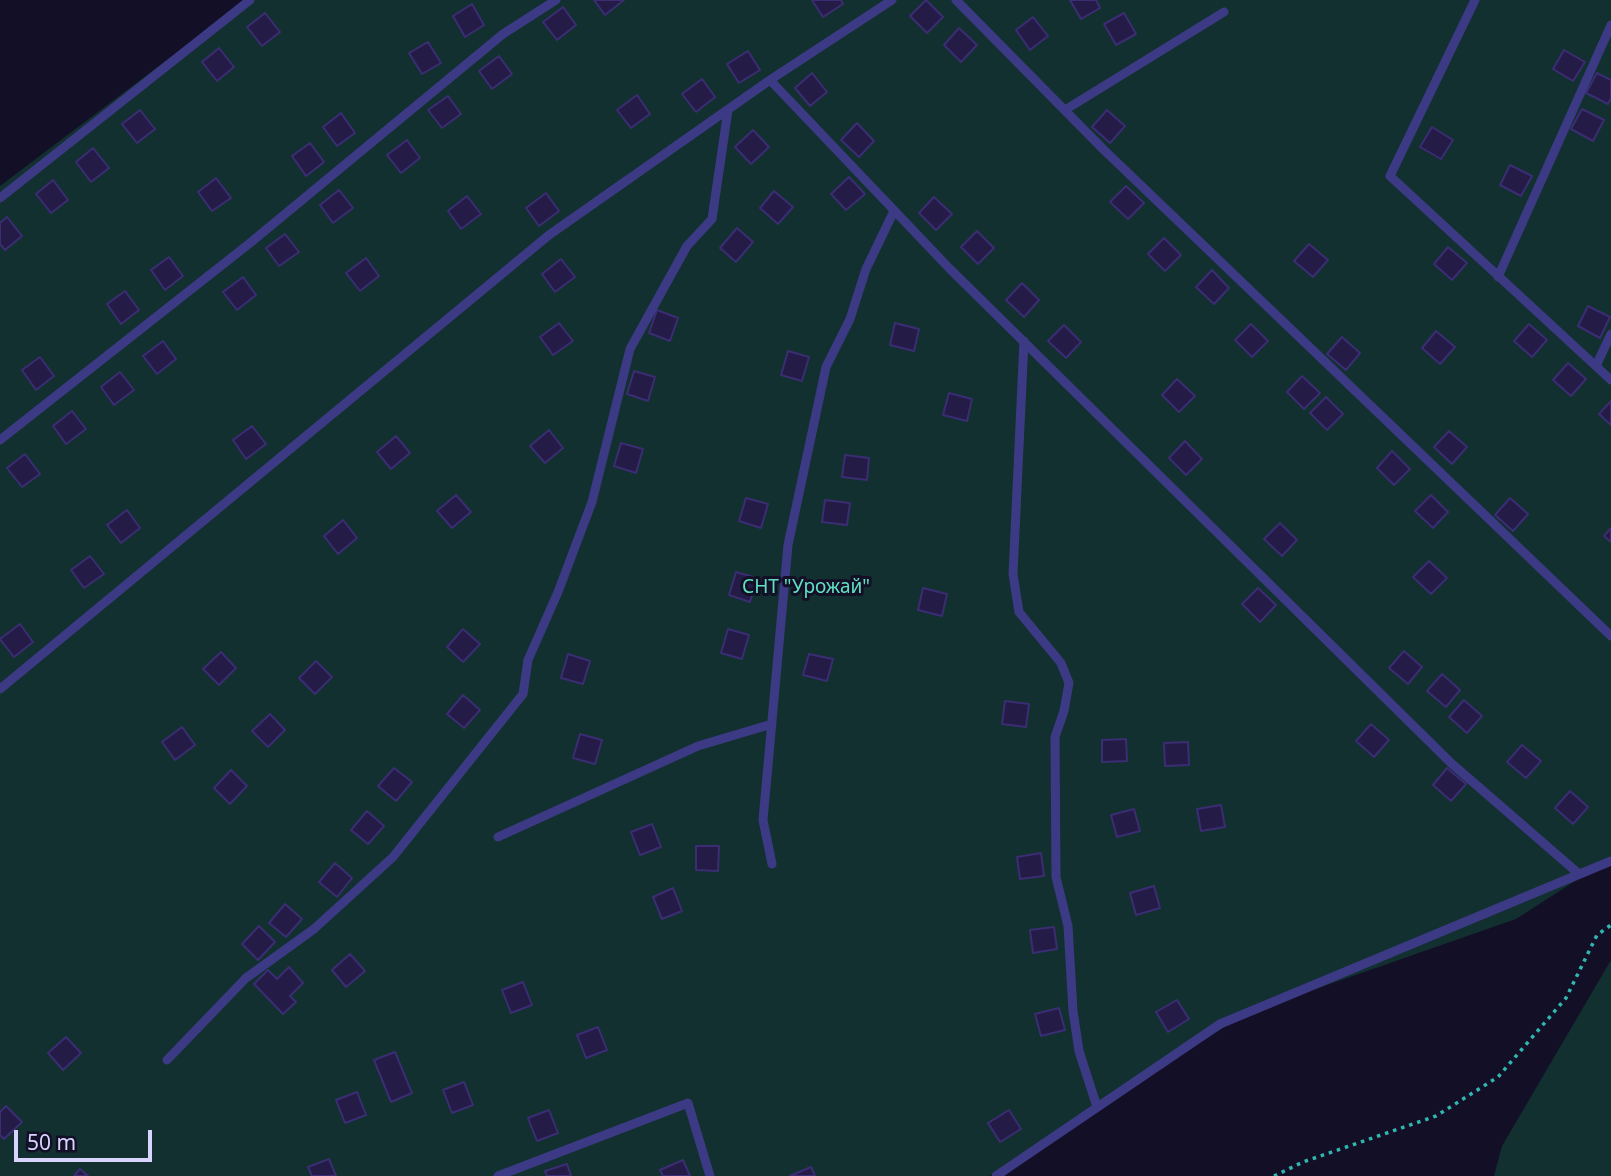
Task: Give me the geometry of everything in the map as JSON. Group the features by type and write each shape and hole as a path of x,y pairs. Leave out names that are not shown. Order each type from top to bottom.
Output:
{"lane":[{"path":"0,198 250,0"},
{"path":"0,440 250,243 503,34 556,0"},
{"path":"0,689 549,235 770,80 892,0"},
{"path":"956,0 1065,110 1611,636"},
{"path":"1475,0 1390,176 1611,380"},
{"path":"1065,110 1224,12"},
{"path":"1498,277 1611,25"},
{"path":"770,80 894,211 1451,763 1579,874"},
{"path":"167,1060 246,978 314,929 393,857 523,694 528,660 558,592 592,502 630,349 687,246 712,219 728,110"},
{"path":"772,864 763,820 788,545 826,368 850,320 866,269 894,211"},
{"path":"1596,366 1611,334"},
{"path":"1024,341 1013,574 1019,612 1061,663 1069,683 1064,711 1055,737 1056,877 1068,926 1073,1011 1079,1051 1097,1107"},
{"path":"498,837 698,746 772,724"},
{"path":"996,1176 1220,1024 1611,862"},
{"path":"498,1176 688,1103 710,1176"}],"path":[{"path":"1274,1176 1303,1162 1436,1116 1498,1077 1566,998 1597,935 1611,925"}],"green space":[{"name":"СНТ \"Урожай\"","path":"246,0 1611,0 1611,858 1516,919 1247,1013 989,1176 0,1176 0,186"},
{"path":"1611,960 1611,1176 1494,1176 1502,1146"}],"building":[{"path":"594,0 624,0 605,15"},
{"path":"812,0 841,0 843,4 823,17"},
{"path":"926,0 943,17 927,33 910,16"},
{"path":"1070,0 1096,0 1100,8 1081,19"},
{"path":"472,4 484,25 465,37 453,16"},
{"path":"563,7 576,25 557,40 543,22"},
{"path":"265,13 280,32 262,46 247,27"},
{"path":"1124,13 1136,34 1116,45 1104,24"},
{"path":"1033,17 1048,36 1030,50 1016,30"},
{"path":"959,28 977,45 961,62 944,45"},
{"path":"428,42 441,63 422,74 409,53"},
{"path":"219,48 234,67 217,81 202,62"},
{"path":"1564,50 1585,62 1573,81 1553,69"},
{"path":"748,51 760,70 739,83 727,64"},
{"path":"499,56 512,74 492,89 479,71"},
{"path":"812,73 827,92 810,106 795,88"},
{"path":"1597,73 1611,80 1611,98 1608,104 1586,93"},
{"path":"702,79 715,97 696,112 682,94"},
{"path":"637,95 650,114 631,128 617,110"},
{"path":"448,96 461,114 442,128 428,110"},
{"path":"1582,109 1604,120 1593,141 1571,129"},
{"path":"140,110 155,129 137,143 122,124"},
{"path":"1107,110 1125,126 1110,143 1092,127"},
{"path":"341,113 355,133 337,146 323,127"},
{"path":"857,123 874,141 859,157 841,140"},
{"path":"1432,127 1453,140 1441,159 1420,147"},
{"path":"753,130 769,147 751,164 735,147"},
{"path":"407,140 420,158 401,173 387,155"},
{"path":"310,143 324,162 306,176 292,156"},
{"path":"93,148 109,168 91,182 76,162"},
{"path":"1510,165 1532,176 1521,196 1500,185"},
{"path":"849,177 865,194 846,210 831,194"},
{"path":"216,178 231,198 212,211 198,192"},
{"path":"53,180 68,200 51,213 36,194"},
{"path":"1126,186 1144,203 1128,219 1110,202"},
{"path":"339,190 353,208 333,223 320,205"},
{"path":"774,191 793,207 778,224 760,208"},
{"path":"546,193 559,211 539,226 526,208"},
{"path":"467,196 481,214 461,229 448,211"},
{"path":"934,197 952,214 936,230 919,213"},
{"path":"7,217 22,236 5,250 0,244 0,223"},
{"path":"737,228 753,242 736,262 720,248"},
{"path":"977,231 994,248 978,264 961,247"},
{"path":"285,234 299,252 279,266 266,248"},
{"path":"1164,238 1181,255 1165,271 1148,254"},
{"path":"1309,244 1328,260 1313,277 1294,261"},
{"path":"1448,247 1467,263 1452,280 1434,264"},
{"path":"169,257 183,276 165,290 151,270"},
{"path":"366,258 379,276 360,291 346,273"},
{"path":"561,259 575,277 555,292 542,274"},
{"path":"1212,270 1229,288 1214,304 1196,287"},
{"path":"243,277 256,295 237,310 223,292"},
{"path":"1022,283 1039,300 1024,317 1006,300"},
{"path":"125,291 139,310 121,324 107,304"},
{"path":"1588,306 1610,317 1600,338 1578,326"},
{"path":"657,310 678,318 670,341 649,333"},
{"path":"559,323 573,341 553,355 540,337"},
{"path":"895,323 919,329 914,351 890,345"},
{"path":"1251,324 1268,341 1252,357 1235,340"},
{"path":"1529,324 1547,340 1532,357 1514,341"},
{"path":"1064,325 1081,342 1066,358 1048,341"},
{"path":"1436,331 1455,347 1440,364 1422,348"},
{"path":"1342,337 1360,353 1346,370 1327,354"},
{"path":"163,341 176,359 157,374 143,356"},
{"path":"788,351 809,357 802,381 781,375"},
{"path":"40,357 54,376 36,390 22,370"},
{"path":"1568,363 1586,379 1571,396 1553,380"},
{"path":"634,371 655,377 648,401 627,394"},
{"path":"120,372 134,390 114,405 101,387"},
{"path":"1302,376 1320,393 1304,409 1287,392"},
{"path":"1177,379 1195,396 1179,412 1162,395"},
{"path":"949,393 972,399 967,421 943,415"},
{"path":"1326,397 1343,414 1327,430 1310,413"},
{"path":"1611,401 1611,425 1599,414"},
{"path":"72,411 86,429 66,444 53,426"},
{"path":"252,426 266,444 246,459 233,440"},
{"path":"549,430 563,448 545,463 530,446"},
{"path":"1449,431 1467,447 1452,464 1434,447"},
{"path":"396,436 410,453 391,469 377,452"},
{"path":"1185,441 1202,459 1186,475 1169,458"},
{"path":"621,443 643,449 636,473 614,466"},
{"path":"1392,451 1410,469 1394,485 1377,468"},
{"path":"25,454 40,474 22,487 7,468"},
{"path":"845,455 869,458 867,480 842,477"},
{"path":"456,495 471,512 452,528 437,511"},
{"path":"1431,495 1448,512 1433,528 1415,511"},
{"path":"746,498 768,504 761,528 739,521"},
{"path":"1510,498 1528,514 1513,531 1495,515"},
{"path":"825,500 850,503 847,525 822,522"},
{"path":"127,510 140,528 121,543 107,525"},
{"path":"343,520 357,538 338,554 324,536"},
{"path":"1280,523 1297,540 1282,556 1264,539"},
{"path":"1611,528 1611,542 1604,536"},
{"path":"90,556 104,574 84,588 71,570"},
{"path":"1429,561 1447,578 1431,594 1413,577"},
{"path":"736,572 757,578 750,602 729,595"},
{"path":"923,588 947,594 942,616 918,610"},
{"path":"1258,588 1276,605 1260,622 1242,604"},
{"path":"20,624 33,642 14,657 0,639"},
{"path":"463,629 480,644 463,662 447,647"},
{"path":"728,629 749,635 742,659 721,653"},
{"path":"1404,651 1422,667 1408,684 1389,668"},
{"path":"221,652 236,668 219,685 203,669"},
{"path":"568,654 590,661 583,684 561,678"},
{"path":"809,654 833,659 827,681 803,675"},
{"path":"316,661 332,677 315,694 299,678"},
{"path":"1442,674 1460,690 1446,707 1427,691"},
{"path":"463,695 480,710 464,728 447,714"},
{"path":"1464,700 1482,716 1467,733 1449,717"},
{"path":"1005,701 1029,704 1026,727 1002,724"},
{"path":"270,714 285,730 268,747 252,731"},
{"path":"1371,724 1389,740 1374,757 1356,741"},
{"path":"182,727 195,745 175,760 162,742"},
{"path":"580,734 602,740 595,764 573,758"},
{"path":"1126,739 1127,761 1102,762 1102,740"},
{"path":"1188,742 1189,765 1165,766 1164,743"},
{"path":"1522,745 1541,761 1526,778 1507,762"},
{"path":"394,768 412,782 396,801 378,786"},
{"path":"1447,768 1466,784 1451,801 1433,785"},
{"path":"231,770 247,786 230,804 214,788"},
{"path":"1570,791 1588,807 1573,824 1555,808"},
{"path":"1221,805 1225,827 1201,831 1197,809"},
{"path":"1134,809 1140,831 1117,837 1111,815"},
{"path":"367,811 384,826 368,844 351,830"},
{"path":"652,824 661,847 640,855 631,832"},
{"path":"696,846 719,846 718,871 696,870"},
{"path":"1041,853 1044,876 1020,879 1017,857"},
{"path":"335,863 352,878 337,897 319,882"},
{"path":"1154,886 1160,908 1136,915 1130,893"},
{"path":"673,888 682,911 662,919 653,897"},
{"path":"285,904 302,919 286,937 269,923"},
{"path":"259,926 275,942 258,960 242,944"},
{"path":"1054,927 1057,949 1033,953 1030,930"},
{"path":"350,954 365,971 346,987 332,970"},
{"path":"289,967 303,983 290,996 296,1002 283,1014 254,984 268,970 277,979"},
{"path":"523,982 532,1005 511,1013 502,990"},
{"path":"1177,1000 1189,1019 1168,1032 1156,1012"},
{"path":"1059,1008 1065,1030 1041,1036 1035,1014"},
{"path":"598,1027 607,1050 586,1058 577,1035"},
{"path":"66,1037 81,1053 63,1070 48,1053"},
{"path":"395,1052 412,1093 391,1102 374,1060"},
{"path":"464,1082 473,1105 452,1113 443,1090"},
{"path":"357,1092 366,1115 345,1123 336,1100"},
{"path":"6,1106 22,1122 4,1139 0,1135 0,1112"},
{"path":"549,1110 558,1133 537,1141 528,1118"},
{"path":"1009,1110 1021,1129 1000,1142 988,1123"},
{"path":"329,1159 336,1176 312,1176 308,1167"},
{"path":"683,1160 690,1176 663,1176 660,1170"},
{"path":"567,1164 571,1176 547,1176 545,1171"},
{"path":"811,1167 815,1176 790,1176"},
{"path":"80,1169 88,1176 74,1176"}]}
